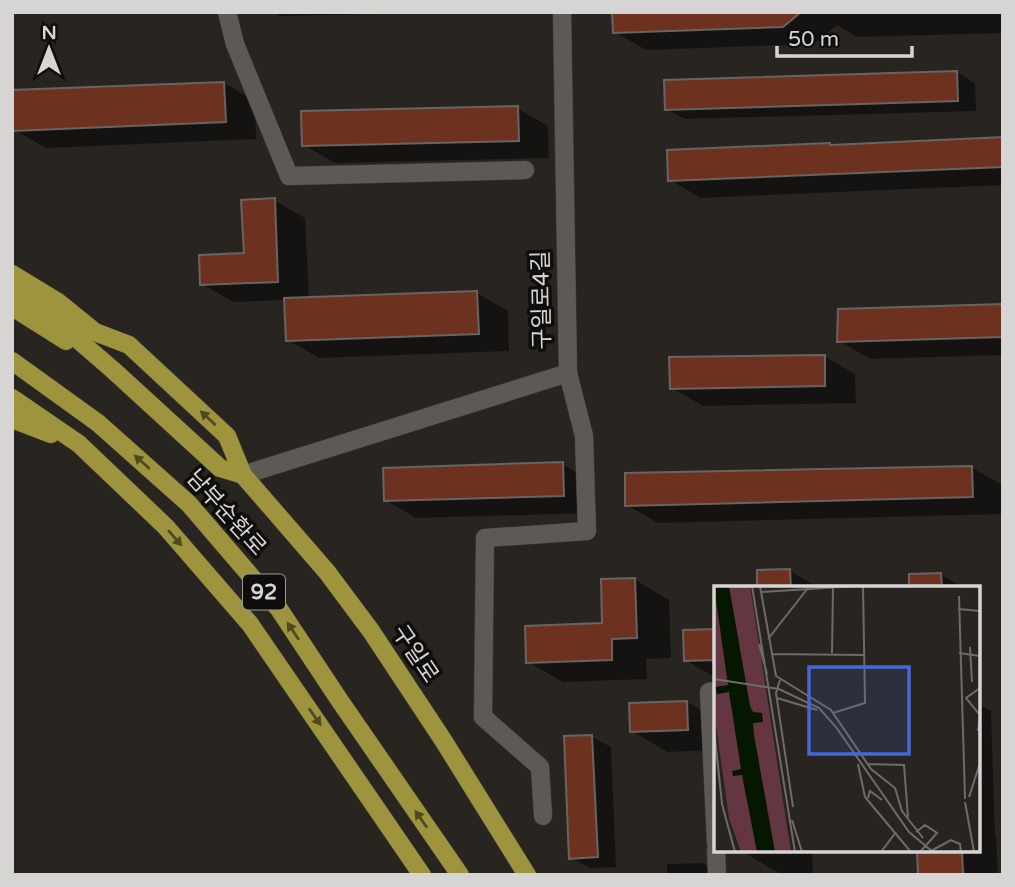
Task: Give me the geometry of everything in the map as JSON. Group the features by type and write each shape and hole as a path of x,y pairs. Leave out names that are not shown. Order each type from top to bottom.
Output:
{"main road":[{"name":"구일로","path":"12,274 58,302 96,331 129,345 227,436 243,475 327,572 371,631 527,875"},
{"path":"12,290 47,313 113,370"},
{"path":"12,307 113,370"},
{"name":"구일로","path":"96,331 113,370 219,468 243,475"},
{"name":"남부순환로","path":"12,361 98,423 189,504 279,609 460,875"},
{"name":"92","path":"12,398 79,444 166,527 250,624 422,875"},
{"path":"12,419 79,444"}],"street":[{"path":"226,12 236,44 289,176 525,170"},
{"name":"구일로4길","path":"243,475 568,373 562,12"},
{"path":"543,816 540,767 482,717 485,538 586,531 584,436 568,373"},
{"path":"714,691 709,692 714,800"},
{"path":"716,852 717,875"}],"building":[{"path":"612,12 801,12 783,27 613,33"},
{"path":"957,71 958,101 665,110 664,80"},
{"path":"224,82 226,122 13,131 12,90"},
{"path":"518,106 519,141 302,146 301,111"},
{"path":"1003,137 1003,167 668,181 667,150"},
{"path":"275,198 278,282 200,285 199,255 244,253 241,200"},
{"path":"477,291 479,334 286,341 284,298"},
{"path":"1003,304 1003,337 837,342 838,309"},
{"path":"825,355 825,386 670,389 669,357"},
{"path":"563,462 564,496 384,501 383,468"},
{"path":"972,466 973,497 625,506 625,473"},
{"path":"790,569 791,586 757,586 757,570"},
{"path":"941,573 942,586 909,586 909,574"},
{"path":"635,578 637,638 612,639 612,660 526,663 525,626 602,623 601,579"},
{"path":"714,629 714,660 684,661 683,630"},
{"path":"687,701 688,730 630,732 629,703"},
{"path":"592,735 598,857 569,859 564,736"},
{"path":"917,852 962,852 963,875 918,875"}]}
